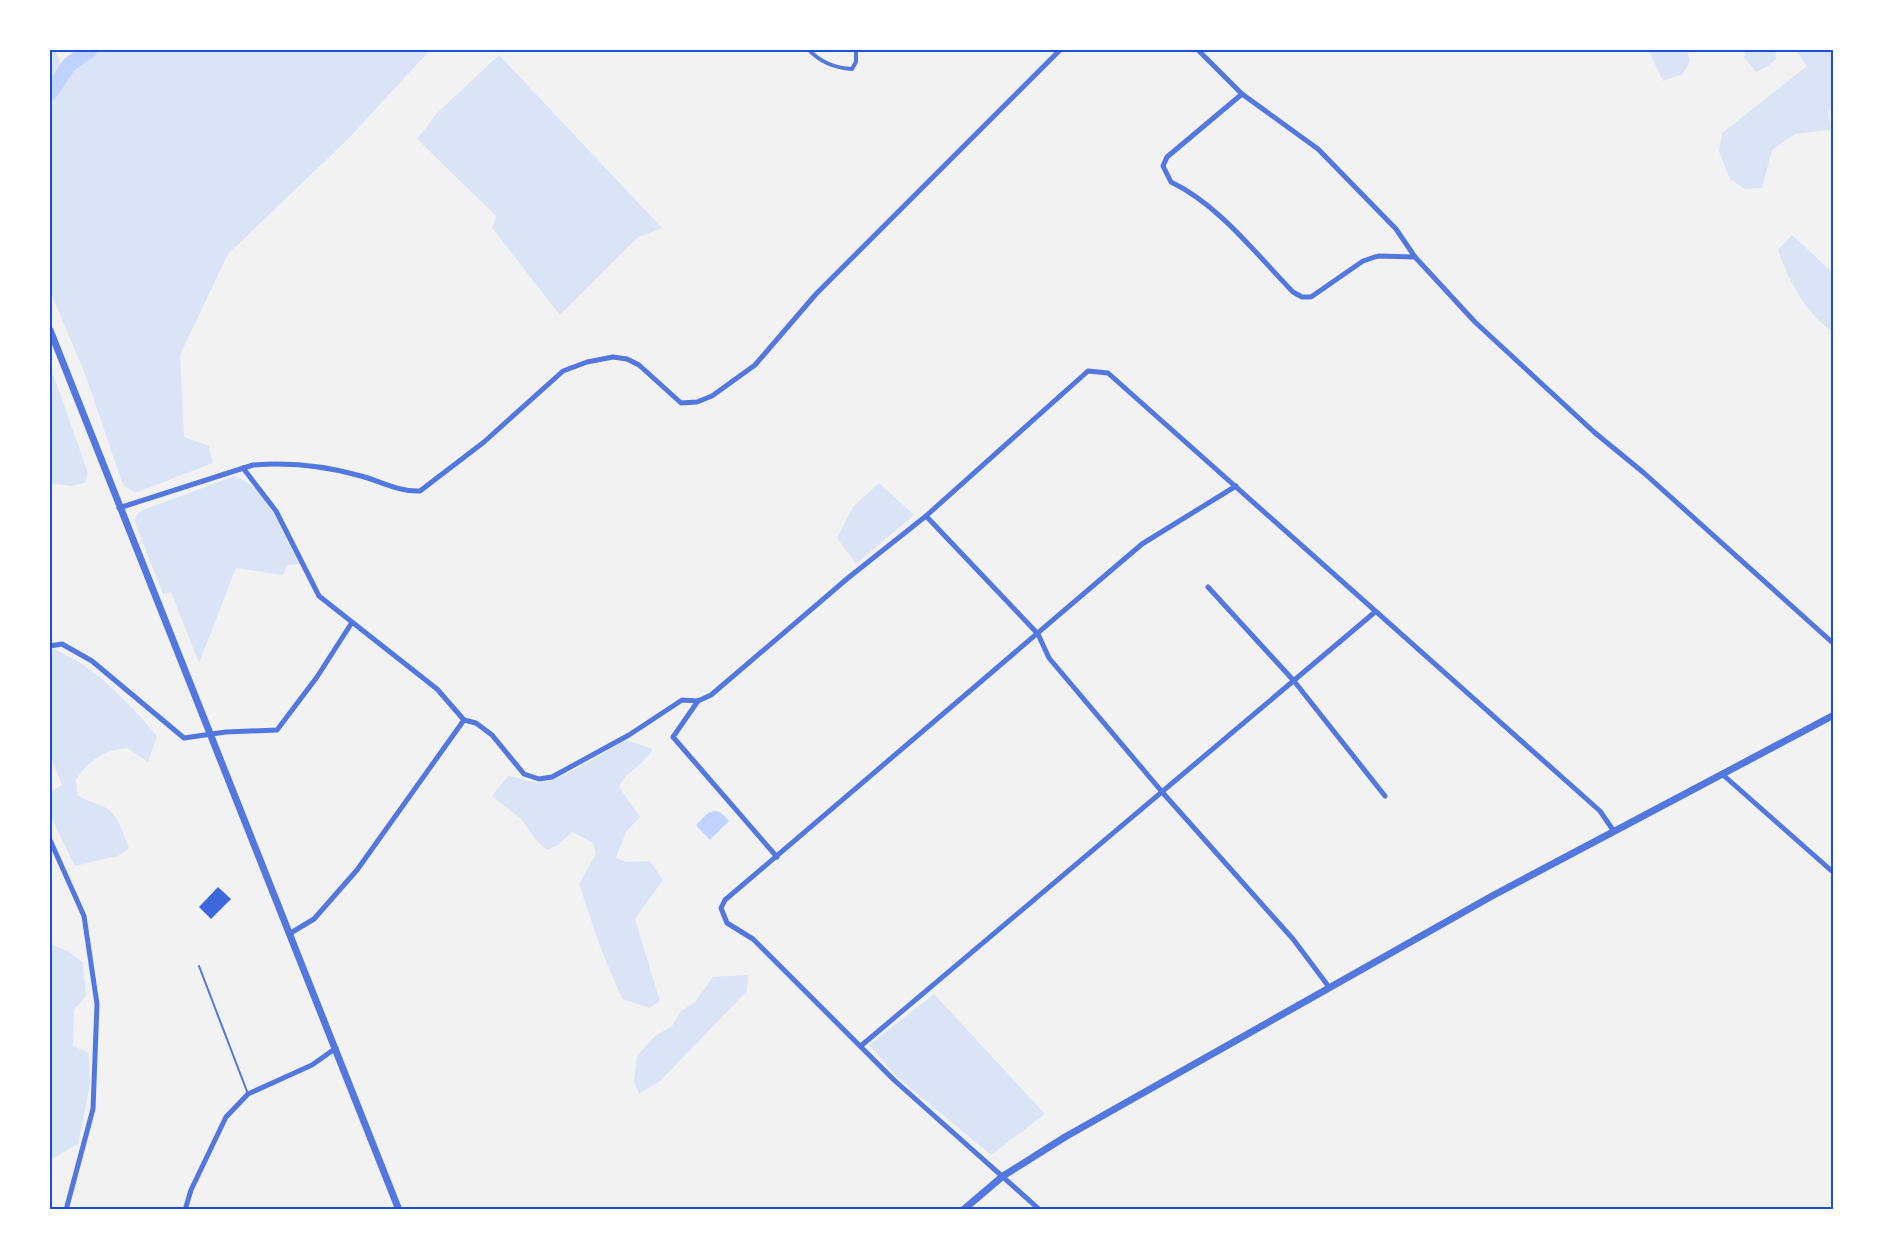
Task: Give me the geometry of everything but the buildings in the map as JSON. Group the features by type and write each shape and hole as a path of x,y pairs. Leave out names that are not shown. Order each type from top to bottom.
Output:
{"street":[{"path":"809,50 818,59 830,65 852,69 856,62 856,50"},
{"path":"119,508 253,465 275,463 310,466 360,476 404,490 420,491 511,420 563,371 613,357 627,359 639,365 681,403 697,402 712,396 754,365 816,294 1060,50"},
{"path":"1198,50 1242,94 1318,149 1396,229 1415,257 1475,322 1585,424 1644,473 1833,645"},
{"path":"1242,94 1167,157 1163,166 1171,183 1189,191 1234,230 1293,292 1302,297 1311,297 1338,276 1371,258 1415,257"},
{"path":"50,330 399,1209"},
{"path":"243,468 276,511 319,596 351,624 386,647 437,689 464,720 476,723 492,735 524,774 539,779 552,777 610,745 682,700 698,701 711,695 848,578 926,516 1088,372 1108,373 1600,811 1613,830"},
{"path":"1040,1209 894,1080 862,1045 753,939 727,923 721,908 725,900 1142,544 1236,486"},
{"path":"926,516 1038,634 1049,658 1163,793 1293,939 1329,987"},
{"path":"1208,587 1294,681 1385,796"},
{"path":"862,1045 1375,612"},
{"path":"50,646 62,644 92,662 184,738 209,734 277,730 323,669 351,624"},
{"path":"698,701 674,737 777,857"},
{"path":"963,1209 1002,1176 1065,1137 1329,987 1613,830 1833,715"},
{"path":"289,934 314,919 357,870 464,720"},
{"path":"1722,774 1833,873"},
{"path":"50,840 84,916 97,1001 93,1110 66,1209"},
{"path":"185,1209 191,1190 226,1117 248,1094 312,1065 336,1048"}],"lane":[{"path":"200,966 248,1094"}],"shaded area":[{"path":"50,50 55,50 62,65 50,86"},
{"path":"98,50 430,50 349,138 228,254 180,355 184,437 209,446 213,463 135,493 123,485 85,374 50,291 50,99 72,67"},
{"path":"1648,50 1687,50 1690,61 1683,74 1663,81"},
{"path":"1746,50 1775,50 1776,59 1756,72 1744,57"},
{"path":"1796,50 1833,50 1833,108 1828,111 1831,130 1795,134 1772,150 1762,188 1745,189 1730,179 1719,152 1722,133 1807,66"},
{"path":"499,55 662,228 637,238 560,315 492,228 496,216 417,139 438,112"},
{"path":"1792,235 1833,273 1833,332 1823,325 1806,306 1782,261 1778,250"},
{"path":"50,365 88,473 85,483 71,486 50,483"},
{"path":"235,476 256,490 265,501 299,564 287,565 283,575 236,568 199,663 171,592 163,594 134,520 140,511"},
{"path":"879,483 914,515 856,564 837,538 853,507"},
{"path":"54,649 97,675 134,710 157,736 148,762 127,748 118,749 98,757 86,766 76,779 77,795 105,807 112,813 121,827 129,848 118,856 75,866 50,815 50,792 62,785 50,756 50,655"},
{"path":"626,740 653,749 626,776 619,787 640,817 626,832 616,858 627,862 650,861 663,880 635,919 660,1001 649,1008 622,999 599,944 579,884 596,854 593,843 572,832 558,845 547,850 535,839 522,820 492,796 508,776 545,782 575,769"},
{"path":"50,944 68,951 83,963 86,996 74,1010 73,1046 89,1053 90,1084 78,1144 50,1160"},
{"path":"748,975 747,991 660,1081 639,1094 634,1081 637,1056 655,1036 672,1026 681,1011 695,1002 713,977"},
{"path":"934,994 1045,1114 991,1155 896,1076 869,1045"}],"water":[{"path":"720,812 729,821 710,840 696,825 708,813"}],"waterway":[{"path":"50,93 70,64 90,50"}]}
